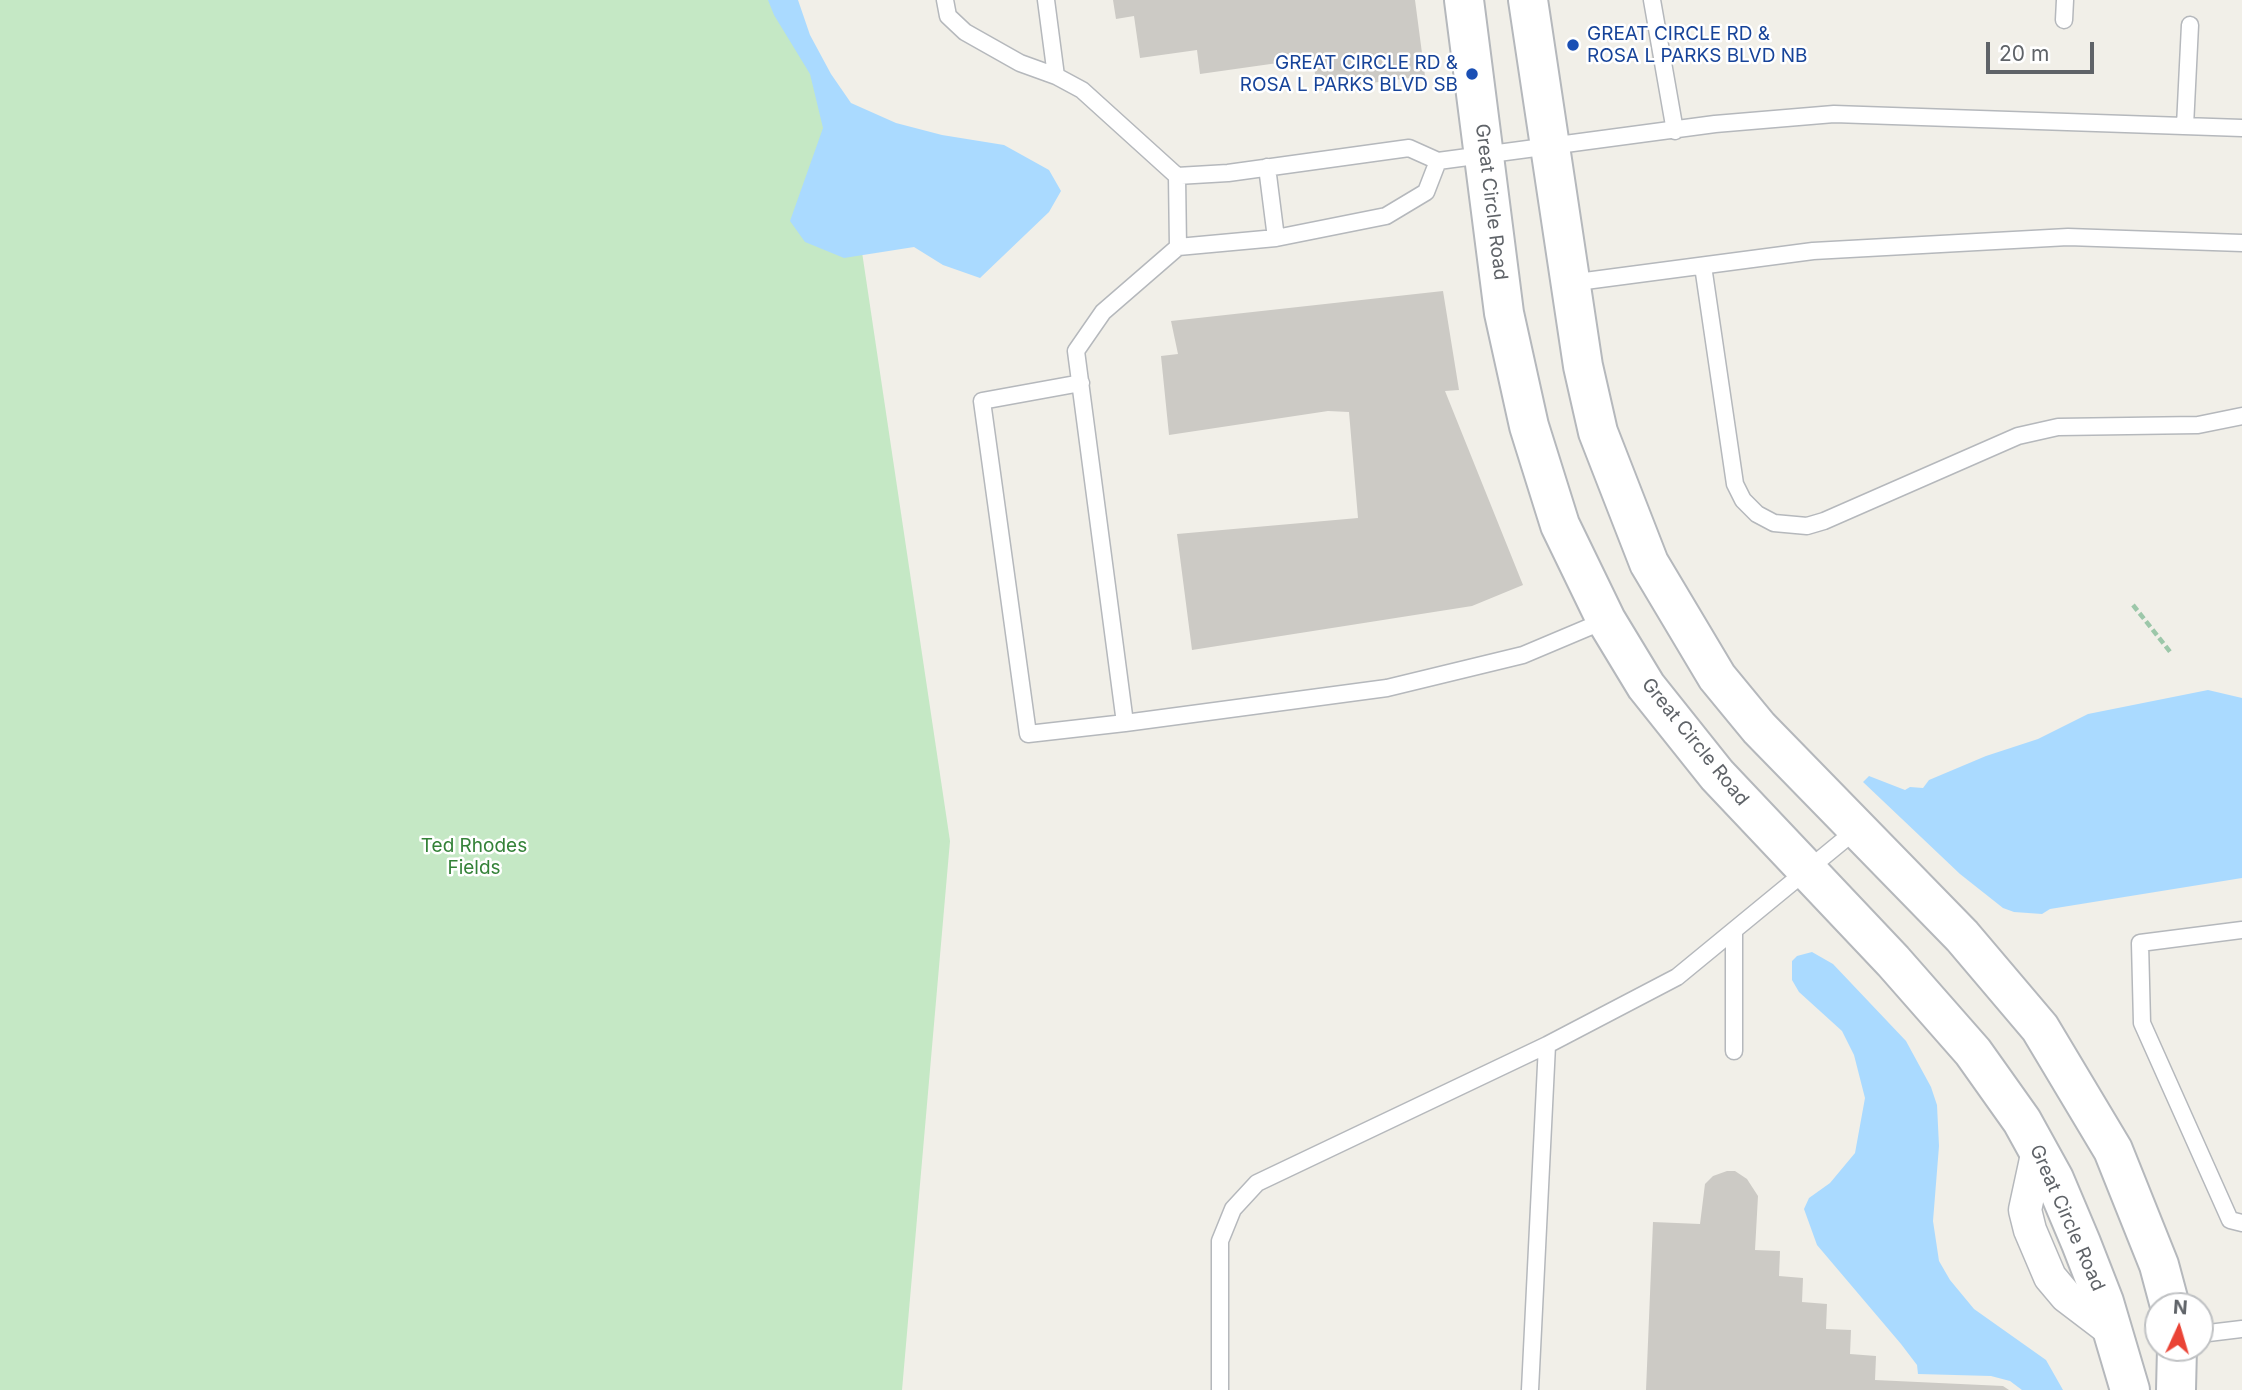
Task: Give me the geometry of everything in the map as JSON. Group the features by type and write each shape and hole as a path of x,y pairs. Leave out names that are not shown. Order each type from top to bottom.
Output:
{"street":[{"name":"Great Circle Road","path":"1464,0 1504,313 1529,426 1560,525 1606,620 1646,686 1717,775 1893,961 1973,1052 2022,1121 2081,1243 2130,1390"},
{"path":"1528,0 1570,283 1598,432 1649,563 1717,677 1759,728 1962,936 2040,1028 2113,1150 2159,1265 2166,1292"},
{"path":"2176,1390 2177,1362"}],"lane":[{"path":"945,0 948,16 965,32 1020,63 1056,76 1082,90 1177,176 1178,247"},
{"path":"1046,0 1056,76"},
{"path":"1652,0 1675,131"},
{"path":"2064,20 2065,0"},
{"path":"2185,125 2190,25"},
{"path":"1177,176 1409,148 1438,161 1715,124 1835,114 2242,128"},
{"path":"1125,723 1076,352 1103,312 1178,247 1276,238 1386,216 1426,192 1438,161"},
{"path":"1267,167 1276,238"},
{"path":"1570,283 1813,251 2044,238 2242,243"},
{"path":"1703,266 1735,484 1743,500 1757,514 1773,523 1807,526 1824,521 2008,440 2058,427 2198,425 2242,415"},
{"path":"1081,383 982,401 1028,734 1387,688 1523,655 1553,645 1606,620"},
{"path":"1220,1390 1220,1241 1233,1209 1257,1183 1547,1045 1677,977 1856,830"},
{"path":"2242,930 2140,943 2142,1023 2230,1220 2242,1223"},
{"path":"1734,931 1734,1051"},
{"path":"1530,1390 1547,1045"},
{"path":"2214,1332 2242,1329"}],"path":[{"path":"2133,605 2171,653"}],"green space":[{"name":"Ted Rhodes Fields","path":"0,0 790,0 846,145 950,841 902,1390 0,1390"}],"water":[{"path":"768,0 798,0 810,35 831,74 851,103 896,123 942,135 1004,145 1049,170 1061,191 1049,212 980,278 943,265 914,247 844,258 805,242 790,221 823,128 810,74 774,15"},
{"path":"2208,690 2242,698 2242,878 2050,909 2042,914 2014,912 2003,908 1960,874 1863,782 1869,776 1905,790 1910,787 1923,788 1929,780 1986,756 2038,739 2088,714"},
{"path":"1812,952 1833,964 1906,1041 1931,1087 1937,1105 1939,1146 1933,1221 1939,1261 1950,1280 1974,1309 2046,1360 2063,1390 2022,1390 2010,1381 1991,1376 1918,1374 1917,1365 1901,1344 1817,1245 1804,1209 1809,1198 1830,1183 1855,1153 1865,1098 1854,1055 1842,1031 1799,992 1792,980 1792,961 1797,956"}],"building":[{"path":"1113,0 1415,0 1425,76 1317,90 1313,58 1200,74 1197,50 1140,58 1134,16 1116,19"},
{"path":"1443,291 1459,390 1445,391 1523,585 1472,606 1192,650 1177,534 1358,518 1349,412 1328,411 1169,435 1161,356 1178,354 1171,321"},
{"path":"1735,1171 1747,1179 1758,1196 1755,1250 1780,1251 1779,1276 1803,1278 1802,1302 1827,1304 1826,1329 1851,1330 1850,1354 1876,1356 1875,1380 2003,1386 2009,1390 1646,1390 1653,1222 1700,1224 1705,1184 1713,1176"}],"place":[{"name":"GREAT CIRCLE RD & ROSA L PARKS BLVD NB","path":"1573,45"},
{"name":"GREAT CIRCLE RD & ROSA L PARKS BLVD SB","path":"1472,74"}]}
